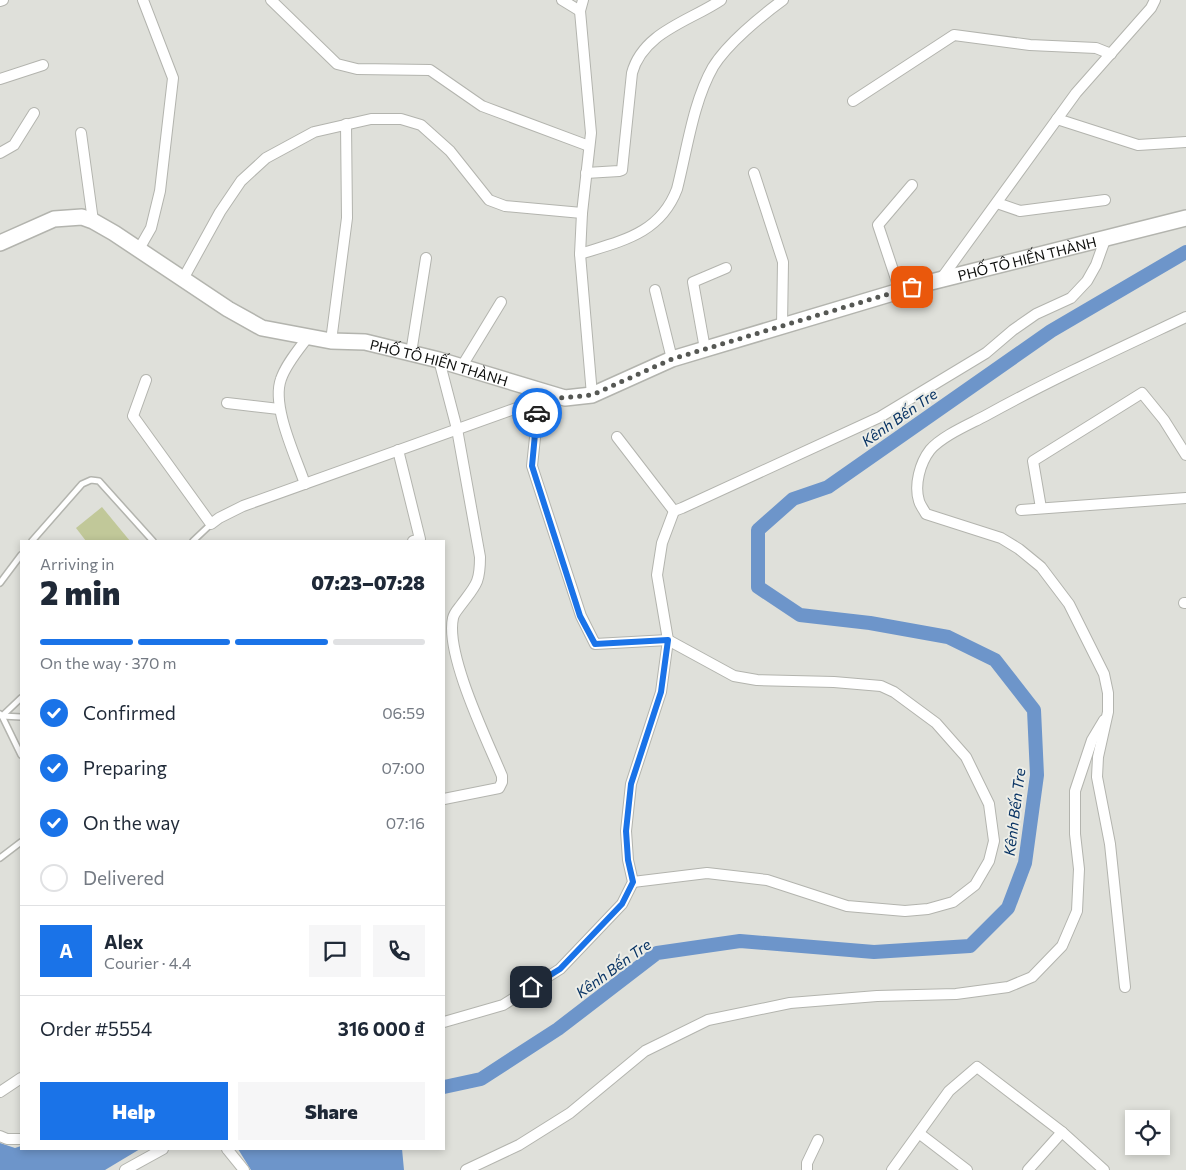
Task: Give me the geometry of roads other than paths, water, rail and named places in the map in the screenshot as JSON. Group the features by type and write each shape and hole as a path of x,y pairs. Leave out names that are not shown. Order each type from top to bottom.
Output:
{"street":[{"path":"139,249 151,228 160,191 173,78 142,0"},
{"path":"271,0 337,64 357,69 430,70 482,106 589,146"},
{"path":"562,0 580,11"},
{"path":"583,0 580,11 591,133 582,213 580,254 592,395"},
{"path":"586,173 622,170 632,73 643,51 657,36 721,0"},
{"path":"580,254 626,240 661,218 672,204 701,97 714,67 747,30 782,0"},
{"path":"941,279 1076,92 1111,54 1155,0"},
{"path":"853,101 954,35 1030,45 1096,48 1111,54"},
{"path":"0,79 43,65"},
{"path":"0,152 14,145 34,114"},
{"path":"183,279 220,212 241,181 266,158 314,132 370,119 401,119 420,125 450,151 489,200 505,206 582,213"},
{"path":"1057,119 1138,146 1186,142"},
{"path":"331,341 347,218 346,124"},
{"path":"81,133 93,221"},
{"path":"754,173 783,262 782,326"},
{"path":"900,291 878,225 912,186"},
{"path":"997,203 1020,211 1105,200"},
{"name":"PHỐ TÔ HIẾN THÀNH","path":"0,242 54,219 82,217 93,221 139,249 228,309 262,328 331,341 365,342 462,366 565,398 592,395 672,359 941,279 1186,218"},
{"path":"445,1022 502,1006 560,969 622,904 633,882 628,860 626,831 631,784 661,692 668,640 657,575 662,543 674,511 880,417 986,353 1013,330 1036,314 1071,298 1087,281 1096,265 1106,237"},
{"path":"411,353 426,258"},
{"path":"705,349 692,282 726,268"},
{"path":"655,290 672,359"},
{"path":"462,366 501,302"},
{"path":"1125,987 1110,844 1097,777 1098,757 1108,712 1108,693 1104,674 1069,604 1041,567 1019,549 1001,538 926,514 919,503 918,478 930,450 948,436 1020,397 1186,317"},
{"path":"305,484 279,409 279,386 281,377 308,337"},
{"path":"440,360 458,429 480,557 478,583 454,615 452,635 463,680 502,776 499,788 445,799"},
{"path":"146,380 133,416 211,524 243,506 398,450 539,400 565,398"},
{"path":"1041,508 1033,461 1142,393 1164,420 1186,455"},
{"path":"539,400 532,466 580,616 595,644 668,640 734,676 757,680 834,682 881,686 894,692 936,723 966,757 989,804 994,841 989,861 975,885 953,902 928,909 905,911 847,906 767,880 707,873 633,882"},
{"path":"227,404 279,409"},
{"path":"617,437 674,511"},
{"path":"398,450 420,539 416,540"},
{"path":"1021,510 1186,498"},
{"path":"466,1170 519,1145 570,1113 644,1051 708,1020 790,1003 877,996 956,994 1008,987 1032,977 1062,946 1077,911 1079,869 1075,834 1075,791 1092,740 1108,712"},
{"path":"892,1170 920,1134 949,1091 978,1067 1062,1132 1104,1170"},
{"path":"0,1092 20,1079"},
{"path":"1028,1170 1062,1132"},
{"path":"920,1134 968,1170"},
{"path":"0,1136 7,1139 20,1139"},
{"path":"807,1170 807,1163 818,1140"},
{"path":"125,1170 161,1150"},
{"path":"228,1150 244,1170"}],"lane":[{"path":"33,540 82,484 91,480 100,481 152,540"},
{"path":"194,540 211,524"},
{"path":"0,583 20,556"},
{"path":"1,715 20,699"},
{"path":"1,715 20,717"},
{"path":"1,715 20,753"},
{"path":"0,858 20,843"}],"water":[{"path":"0,1143 15,1148 20,1146 20,1150 138,1150 105,1170 0,1170"},
{"path":"239,1150 402,1150 404,1170 251,1170"}],"waterway":[{"name":"Kênh Bến Tre","path":"445,1087 481,1079 558,1029 657,953 740,941 874,952 970,946 1008,908 1025,863 1037,775 1034,710 995,660 948,637 870,623 800,615 758,587 758,530 793,499 828,487 1051,331 1186,252"}]}
